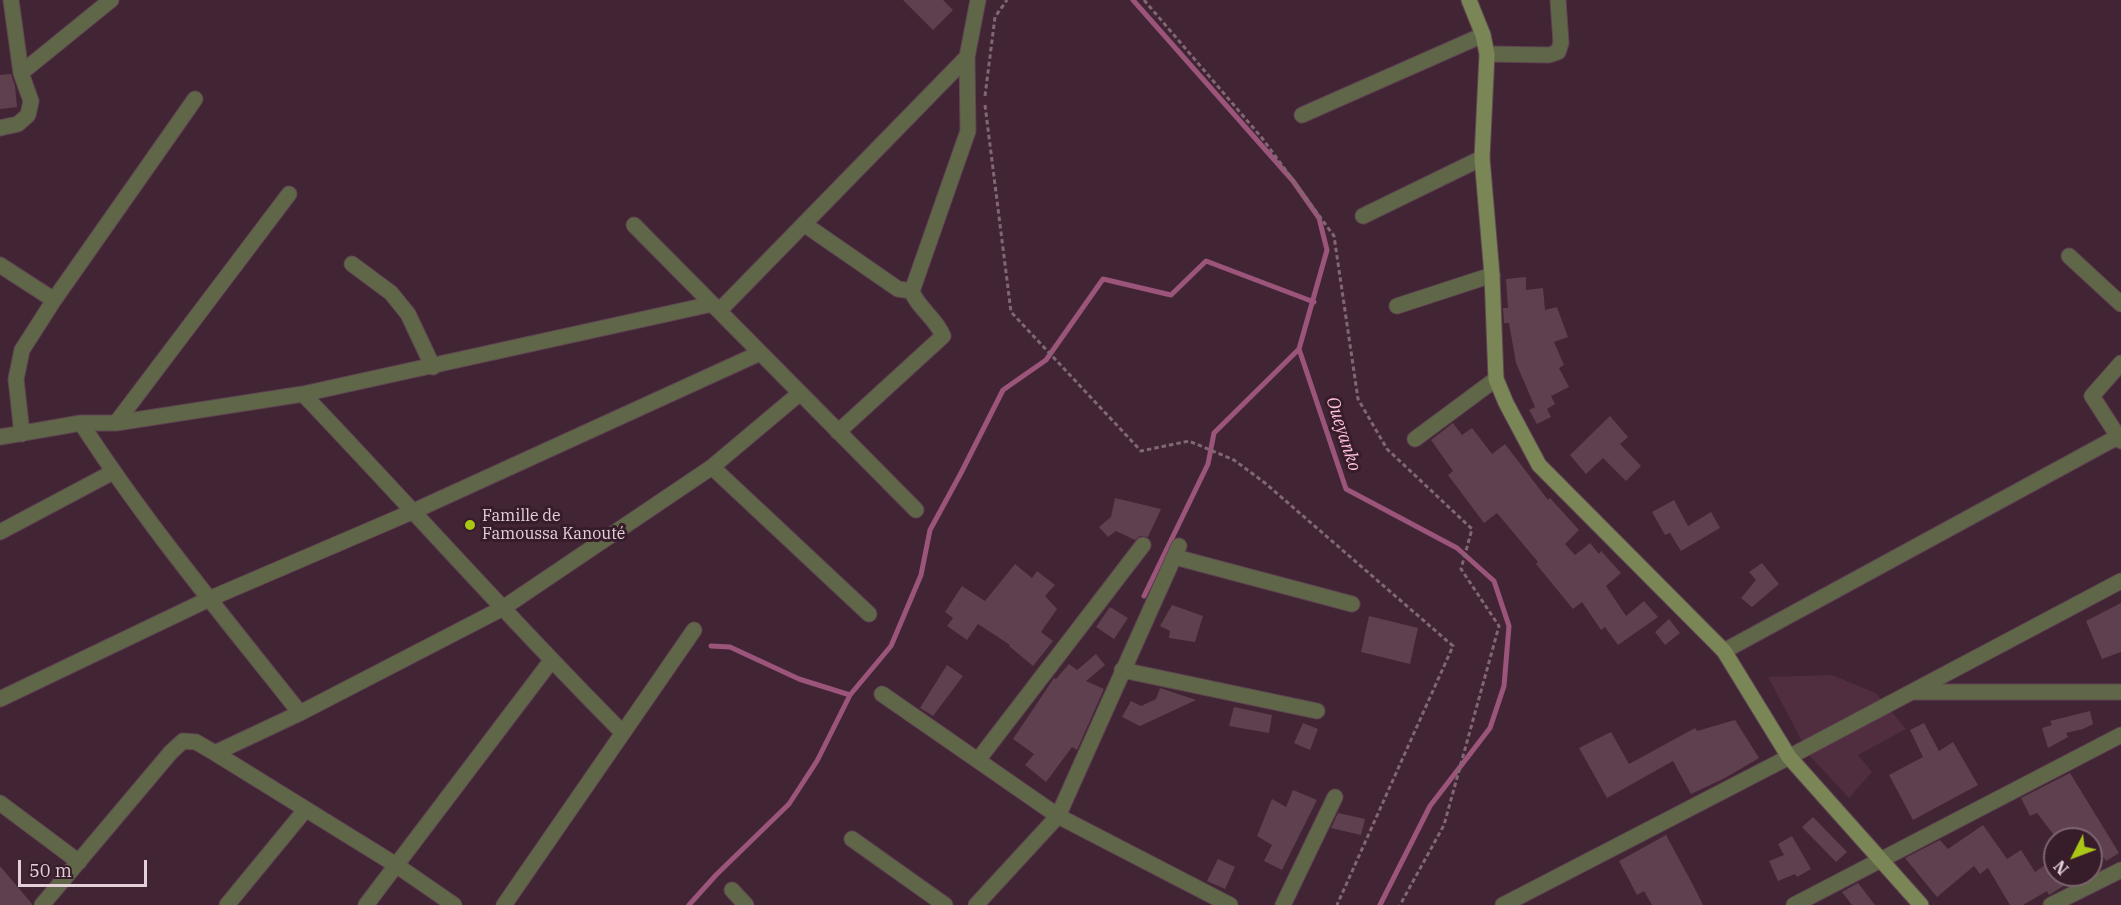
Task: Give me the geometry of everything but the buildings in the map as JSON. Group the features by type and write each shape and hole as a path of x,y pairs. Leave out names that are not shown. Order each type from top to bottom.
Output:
{"street":[{"path":"0,128 18,124 28,115 31,101 21,73 11,0"},
{"path":"21,73 111,0"},
{"path":"838,432 944,336 938,324 913,297 912,291 968,130 967,57 978,0"},
{"path":"1469,0 1483,35 1487,54 1482,158 1492,275 1496,379 1506,403 1539,465 1724,651 1789,757 1921,905"},
{"path":"1487,54 1549,55 1557,52 1562,43 1558,0"},
{"path":"1302,115 1483,35"},
{"path":"0,437 81,423 116,423 303,393 715,307 804,224 967,57"},
{"path":"22,434 16,379 22,350 54,300 195,99"},
{"path":"1363,216 1482,158"},
{"path":"116,423 289,194"},
{"path":"804,224 898,289 912,291"},
{"path":"634,225 915,510"},
{"path":"2068,256 2121,304"},
{"path":"352,264 391,293 408,314 433,367"},
{"path":"0,265 54,300"},
{"path":"1397,306 1492,275"},
{"path":"0,699 209,599 414,511 759,353"},
{"path":"1724,651 2120,437 2092,396 2121,363"},
{"path":"1415,439 1496,379"},
{"path":"303,393 550,661 623,733"},
{"path":"215,753 300,713 503,608 712,467 800,393"},
{"path":"81,423 113,472 209,599 300,713"},
{"path":"712,467 870,614"},
{"path":"0,532 113,472"},
{"path":"978,760 1143,545"},
{"path":"976,905 1058,816 1177,551 1352,604"},
{"path":"1503,905 2121,581"},
{"path":"504,905 694,630"},
{"path":"366,905 550,661"},
{"path":"1122,670 1317,711"},
{"path":"1912,692 2121,692"},
{"path":"882,694 1058,816 1230,905"},
{"path":"1794,905 2121,735"},
{"path":"42,905 171,752 183,741 196,742 215,753 396,865 454,905"},
{"path":"1283,905 1335,797"},
{"path":"0,803 79,862"},
{"path":"227,905 306,809"},
{"path":"852,839 945,905"},
{"path":"2051,905 2121,870"},
{"path":"732,890 746,905"}],"path":[{"path":"1007,0 995,17 984,98 1011,312 1141,451 1190,441 1234,460 1264,483 1453,646 1337,905"},
{"path":"1144,0 1262,138 1334,236 1358,399 1387,449 1472,529 1461,569 1499,626 1444,825 1400,905"}],"shaded area":[{"path":"1832,675 1876,693 1906,729 1858,755 1872,772 1849,798 1810,756 1768,677"}],"waterway":[{"name":"Oueyanko","path":"1133,0 1293,181 1319,218 1327,250 1299,349 1346,489 1457,548 1494,581 1509,626 1504,686 1490,728 1430,806 1380,905"},
{"path":"689,905 716,875 789,804 817,761 850,695 891,646 921,575 930,530 1003,390 1046,360 1103,279 1171,295 1206,261 1314,302"},
{"path":"1144,596 1208,464 1214,433 1299,349"},
{"path":"711,646 730,647 799,679 850,695"}],"place":[{"name":"Famille de Famoussa Kanouté","path":"470,525"}]}
